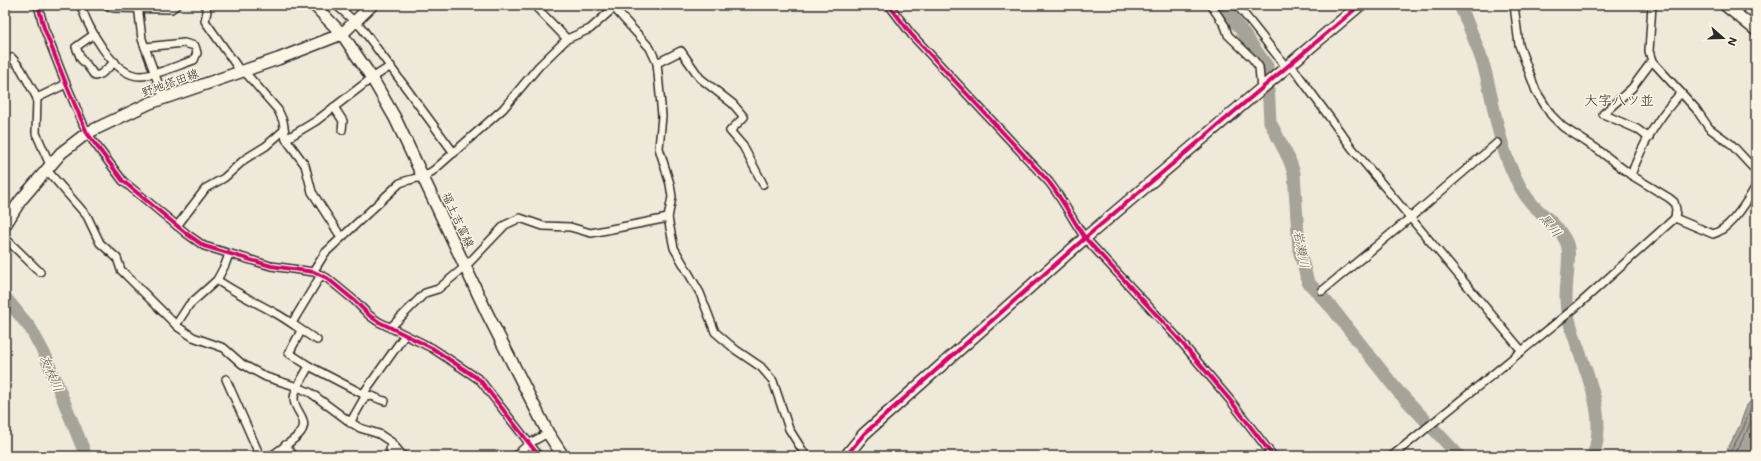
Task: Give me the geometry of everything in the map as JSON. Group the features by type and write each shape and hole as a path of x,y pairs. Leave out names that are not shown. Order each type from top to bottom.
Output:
{"main road":[{"name":"福土吉富線","path":"314,5 342,34 372,78 395,118 487,313 548,433 563,456"},
{"name":"野地塔田線","path":"5,225 20,201 48,167 61,153 87,133 150,103 319,44 342,34 372,5"},
{"path":"846,456 864,434 1084,238 1263,87 1289,67 1360,5"},
{"path":"1725,5 1756,30"}],"street":[{"path":"38,5 44,28 87,133 123,181 177,226 204,246 271,266 314,272 327,278 355,301 370,316 390,328 432,348 480,380 539,456"},
{"path":"81,5 92,35 123,71 141,76 154,73 194,60 197,53 195,46 184,43 145,47"},
{"path":"106,5 113,8 138,7 171,9 177,5"},
{"path":"205,5 207,11 205,21 243,71 278,110 283,121 286,139 305,165 312,192 341,237"},
{"path":"336,5 361,27 454,154"},
{"path":"534,5 566,39"},
{"path":"889,5 911,34 1049,182 1060,196 1084,238 1176,336 1230,400 1273,456"},
{"path":"1211,5 1225,26 1228,35 1252,58 1259,67 1263,87"},
{"path":"1237,5 1289,67 1352,148 1522,352"},
{"path":"1392,456 1576,307 1675,218 1676,209 1674,202 1632,175 1597,148 1563,127 1548,110 1536,91 1518,45 1514,5"},
{"path":"1652,5 1649,51 1652,61 1696,109 1709,128 1731,144 1756,171"},
{"path":"138,7 142,39 164,99"},
{"path":"315,269 325,253 400,183 410,179 424,178 454,154 503,109 539,66 566,39 590,29 616,7 650,48 657,63 662,116 659,148 670,184 672,197 668,218 674,248 700,293 715,332 736,350 761,367 773,381 789,429 806,456"},
{"path":"92,35 76,47 81,59 95,76 101,74 115,62"},
{"path":"657,63 681,51 700,78 733,104 744,116 730,131 742,146 763,184"},
{"path":"12,58 24,74 37,98 36,133 48,167 87,216 100,243 117,258 121,270 176,325 194,337 224,348 242,364 266,377 298,387 310,393 350,423 360,428 380,434 391,442 403,456"},
{"path":"1649,138 1637,129 1603,114 1632,88 1652,61"},
{"path":"286,139 316,121 372,78 391,66"},
{"path":"37,98 66,84"},
{"path":"1632,175 1637,158 1666,108 1681,93"},
{"path":"334,106 343,121 342,130"},
{"path":"177,226 206,188 224,178 245,159 266,146 284,130"},
{"path":"1322,291 1497,143"},
{"path":"1675,218 1712,234 1720,232 1744,207 1756,186"},
{"path":"390,328 425,293 438,289 466,266 505,225 520,218 543,226 570,227 590,233 668,218"},
{"path":"5,238 40,272"},
{"path":"176,325 189,305 217,280 229,254"},
{"path":"292,323 321,275"},
{"path":"217,280 235,292 292,323 301,331 317,340"},
{"path":"301,331 289,353 309,366 364,395 373,395 385,401"},
{"path":"350,423 364,395 405,335"},
{"path":"271,456 300,433 304,425 303,417 295,406 294,397 309,366"},
{"path":"226,379 260,456"},
{"path":"515,456 530,443 548,433"},
{"path":"391,442 390,450 394,456"},
{"path":"285,445 294,456"}],"water":[{"path":"1756,396 1756,456 1724,456 1739,427 1747,405"}],"waterway":[{"name":"岩瀬川","path":"1223,5 1267,66 1270,122 1289,159 1294,173 1299,250 1308,282 1332,308 1396,389 1459,456"},
{"name":"黒川","path":"1460,5 1482,59 1500,138 1513,173 1529,200 1557,228 1567,244 1569,257 1566,294 1567,310 1571,328 1590,383 1598,419 1597,437 1593,456"},
{"name":"友枝川","path":"5,297 31,329 46,357 86,456"}],"cycle path":[{"path":"38,5 44,28 87,133 123,181 187,234 204,246 271,266 314,272 327,278 355,301 370,316 379,322 432,348 480,380 539,456"},
{"path":"889,5 911,34 1049,182 1085,238 1176,336 1230,400 1273,456"},
{"path":"846,456 864,434 1085,238 1360,5"}],"district":[{"name":"大字八ツ並","path":"1619,100"}]}
